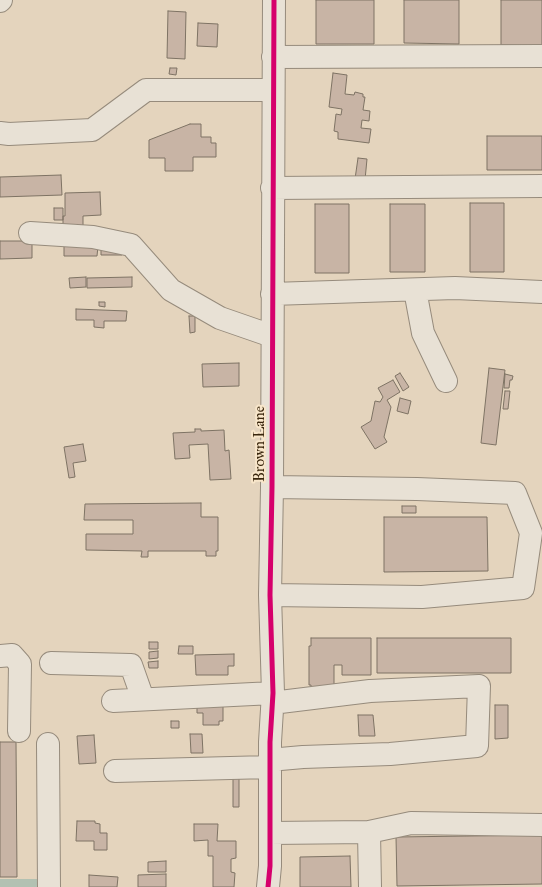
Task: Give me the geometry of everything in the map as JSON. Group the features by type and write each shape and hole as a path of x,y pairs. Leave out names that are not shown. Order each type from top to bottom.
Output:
{"street":[{"name":"Brown Lane","path":"268,887 270,833 269,764 273,698 270,595 274,0"},
{"path":"273,57 542,56"},
{"path":"0,133 92,130 146,90 273,90"},
{"path":"272,188 542,186"},
{"path":"30,233 93,237 131,245 171,290 220,318 272,336"},
{"path":"272,294 455,288 542,292"},
{"path":"415,290 423,333 446,382"},
{"path":"270,595 422,597 524,588 531,533 515,493 417,489 272,487"},
{"path":"0,656 12,655 20,664 19,731"},
{"path":"51,663 131,665 143,699"},
{"path":"113,701 273,698 479,686 477,746 390,754 304,757 269,764 116,771"},
{"path":"48,744 49,887"},
{"path":"270,833 369,832 411,823 542,825"},
{"path":"369,832 370,887"}],"shaded area":[{"path":"0,879 38,879 38,887 0,887"}],"building":[{"path":"316,0 374,0 374,44 316,44"},
{"path":"404,0 459,0 459,44 404,43"},
{"path":"501,0 542,0 542,46 501,45"},
{"path":"168,11 186,12 185,59 167,58"},
{"path":"198,23 218,24 217,47 197,46"},
{"path":"170,68 177,68 176,75 169,74"},
{"path":"333,73 347,75 345,94 354,95 355,92 363,94 363,97 365,97 363,110 370,111 369,121 362,120 361,128 371,129 369,143 338,139 338,132 334,131 336,114 341,115 342,109 329,107"},
{"path":"190,124 201,124 201,137 211,137 211,143 216,143 216,157 193,157 193,171 165,171 165,158 149,158 149,140"},
{"path":"487,136 542,136 542,170 487,170"},
{"path":"358,158 367,159 365,180 355,179"},
{"path":"61,175 62,195 0,197 0,177"},
{"path":"100,192 101,215 83,216 83,227 63,228 65,193"},
{"path":"470,203 504,203 504,272 470,272"},
{"path":"315,204 349,204 349,273 315,273"},
{"path":"390,204 425,204 425,272 390,272"},
{"path":"54,208 63,208 63,220 54,220"},
{"path":"0,241 32,241 32,258 0,259"},
{"path":"64,246 98,246 97,256 64,256"},
{"path":"101,246 122,247 122,255 101,255"},
{"path":"86,277 86,287 70,288 69,278"},
{"path":"132,277 132,287 87,288 87,278"},
{"path":"99,302 105,302 105,307 99,306"},
{"path":"76,309 127,311 126,321 104,321 104,328 94,327 94,320 76,320"},
{"path":"189,316 195,316 195,332 190,333"},
{"path":"239,363 239,386 203,387 202,364"},
{"path":"489,368 505,370 496,445 481,443"},
{"path":"400,373 409,387 403,391 395,376"},
{"path":"505,374 513,376 512,380 510,380 509,388 504,388"},
{"path":"393,380 400,392 387,400 391,407 384,437 387,442 375,449 361,427 371,421 375,401 380,402 383,397 378,388"},
{"path":"505,391 510,391 508,409 503,409"},
{"path":"400,398 411,401 408,414 397,411"},
{"path":"195,429 201,429 201,431 224,430 225,451 229,450 231,479 210,480 208,444 189,445 190,458 175,459 173,433 195,432"},
{"path":"83,444 86,461 73,463 75,477 69,478 64,447"},
{"path":"201,503 201,517 218,517 218,551 216,551 216,556 206,556 206,551 148,551 148,557 141,557 142,551 86,550 86,534 133,534 133,520 84,520 85,504"},
{"path":"402,506 416,506 416,513 402,513"},
{"path":"384,517 487,517 488,571 384,572"},
{"path":"311,638 371,638 371,675 342,675 342,665 334,665 334,685 319,686 319,694 311,694 311,685 309,685 309,646 311,646"},
{"path":"377,638 511,638 511,673 377,673"},
{"path":"149,642 158,642 158,649 149,649"},
{"path":"179,646 193,646 193,654 178,654"},
{"path":"158,651 158,658 149,659 149,652"},
{"path":"234,654 234,666 228,666 228,675 196,675 195,655"},
{"path":"158,661 158,668 149,668 148,662"},
{"path":"197,703 223,703 223,721 219,721 219,725 203,725 203,713 197,713"},
{"path":"495,705 508,705 508,738 495,739"},
{"path":"358,715 373,715 375,736 359,736"},
{"path":"171,721 179,721 179,728 171,728"},
{"path":"190,734 202,734 203,753 191,753"},
{"path":"94,735 96,763 79,764 77,736"},
{"path":"0,742 16,742 17,877 0,877"},
{"path":"233,777 239,777 239,807 233,807"},
{"path":"77,821 95,821 95,823 100,824 100,833 107,833 107,850 94,850 94,841 76,841"},
{"path":"194,824 218,824 217,841 236,841 236,858 231,859 231,872 235,873 234,887 213,887 213,856 208,856 208,840 194,841"},
{"path":"542,835 542,884 397,886 396,837"},
{"path":"350,856 351,887 300,887 300,857"},
{"path":"166,861 166,872 148,872 148,862"},
{"path":"166,874 166,887 138,887 138,875"},
{"path":"89,875 118,877 117,887 89,887"}],"cycle path":[{"path":"268,887 270,866 270,742 273,693 270,595 274,0"}]}
